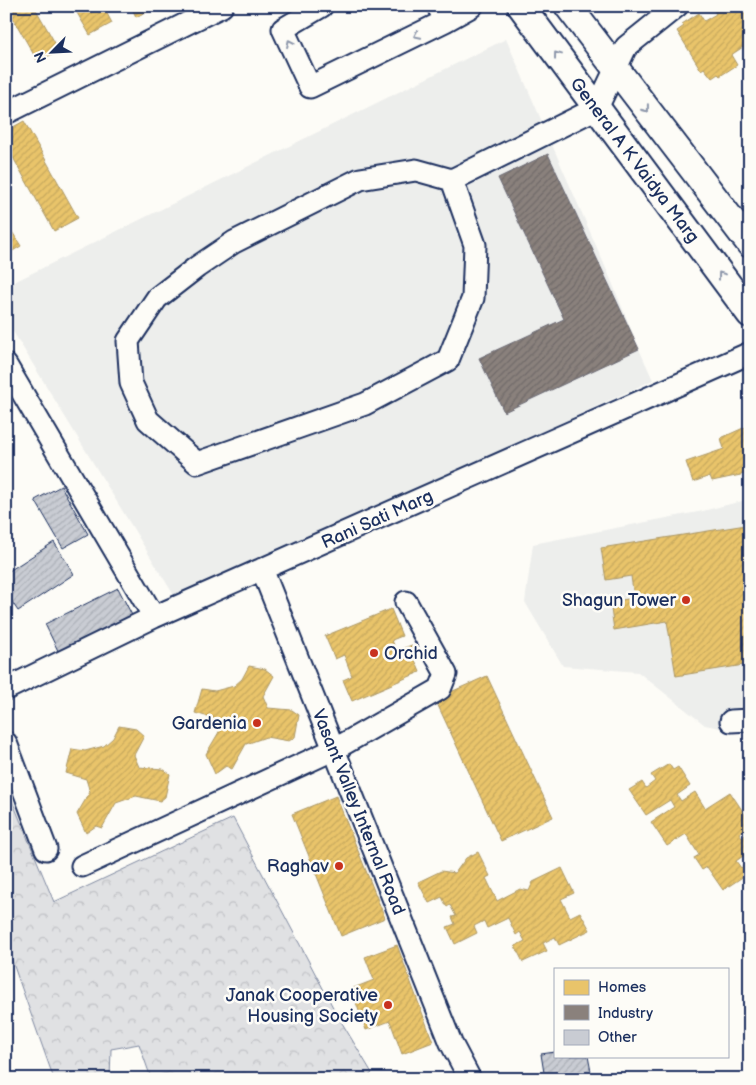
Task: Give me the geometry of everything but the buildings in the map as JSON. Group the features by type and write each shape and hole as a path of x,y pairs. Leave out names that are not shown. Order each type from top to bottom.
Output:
{"main road":[{"name":"General A K Vaidya Marg","path":"521,6 750,314"},
{"path":"568,6 750,244"}],"street":[{"path":"6,114 222,6"},
{"path":"322,6 283,29 310,87 442,14 472,6"},
{"path":"452,180 475,245 473,298 448,360 365,404 197,463 148,420 131,383 128,341 157,298 197,267 234,242 360,179 416,170 452,180 597,108 626,47 677,6"},
{"name":"Rani Sati Marg","path":"6,689 154,617 264,575 750,353"},
{"path":"6,365 154,617"},
{"name":"Vasant Valley Internal Road","path":"264,575 451,1043 470,1079"},
{"path":"82,866 335,749 440,689 446,674 406,602"},
{"path":"6,743 46,849"}],"shaded area":[{"path":"506,39 653,380 178,602 6,320 6,286"},
{"name":"Shagun Tower","path":"750,499 750,734 705,725 638,672 563,666 525,602 533,544 703,511"}],"green space":[{"path":"6,786 54,902 233,818 336,1013 372,1073 365,1079 183,1079 164,1074 151,1078 139,1044 111,1049 110,1079 54,1079 10,955 6,955"}],"place":[{"name":"Shagun Tower","path":"686,600"},
{"name":"Orchid","path":"374,653"},
{"name":"Gardenia","path":"257,723"},
{"name":"Raghav","path":"339,866"},
{"name":"Janak Cooperative Housing Society","path":"388,1005"}]}
